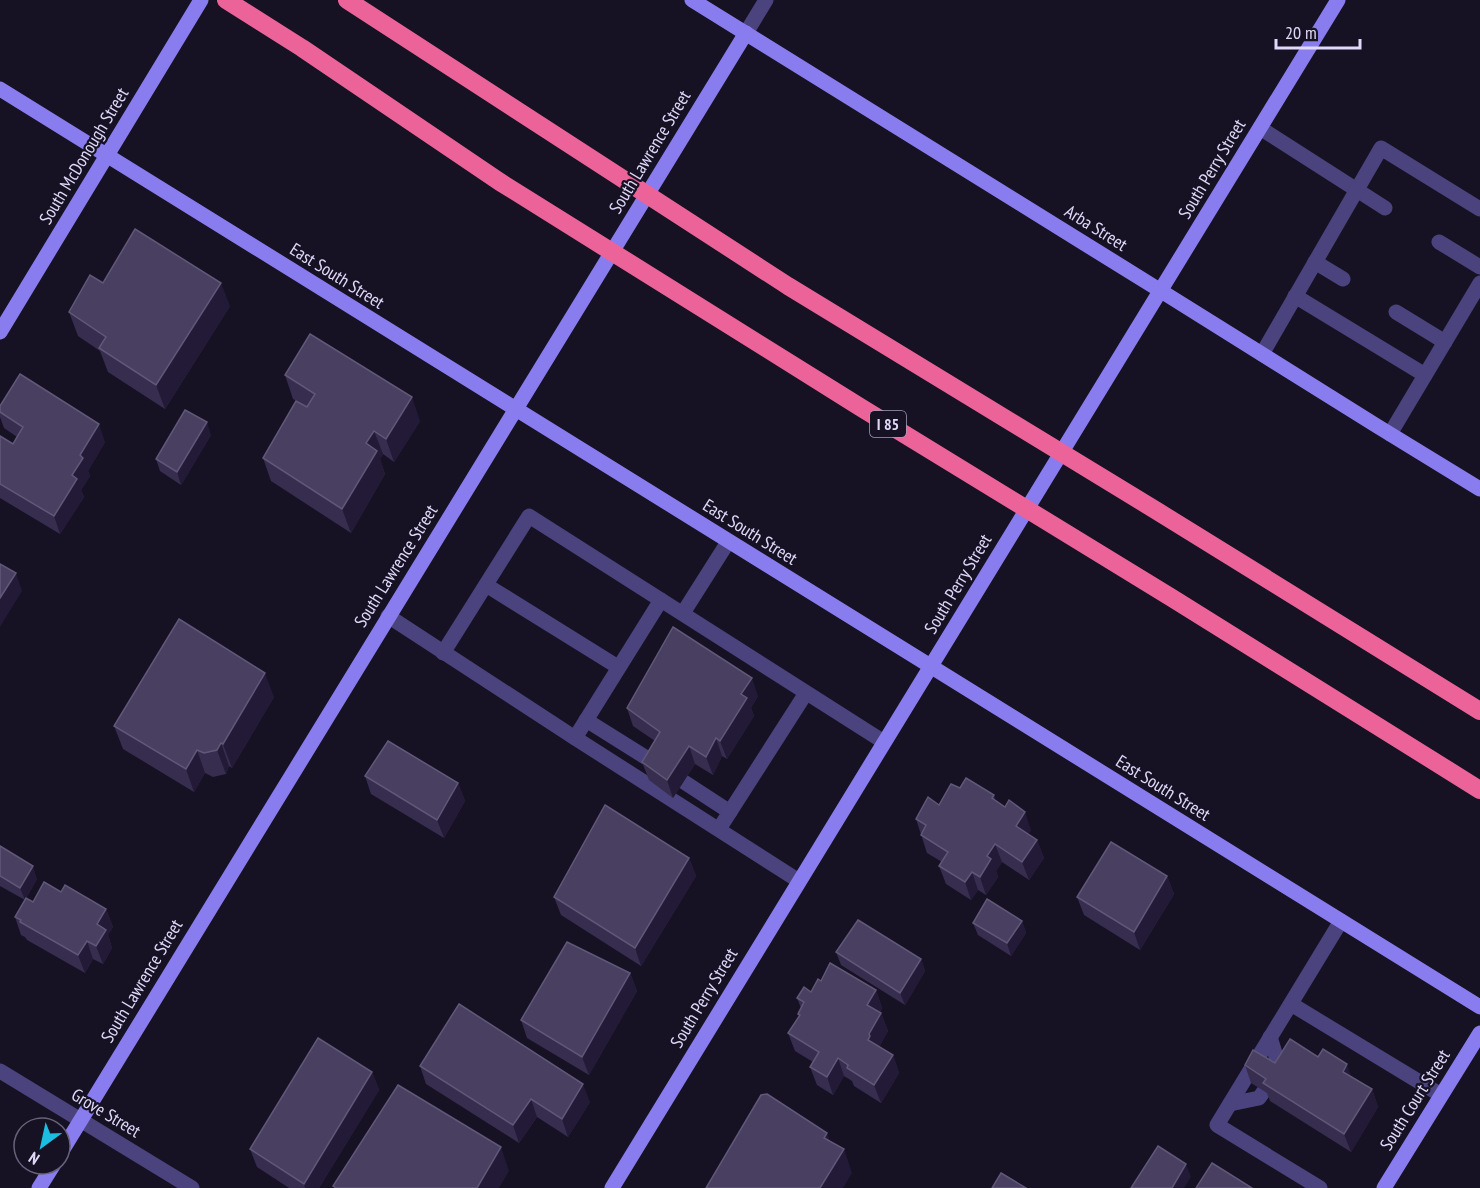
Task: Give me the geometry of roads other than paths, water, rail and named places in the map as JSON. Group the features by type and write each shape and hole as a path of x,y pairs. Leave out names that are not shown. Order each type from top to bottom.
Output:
{"highway":[{"name":"I 85","path":"226,0 302,48 500,182 1480,790"},
{"path":"347,0 788,286 1480,711"}],"main road":[{"name":"South McDonough Street","path":"0,332 201,0"},
{"name":"Arba Street","path":"692,0 1480,489"},
{"name":"South Perry Street","path":"612,1188 1338,0"},
{"name":"South Lawrence Street","path":"72,1135 746,33"},
{"name":"East South Street","path":"0,89 1480,1007"},
{"name":"South Court Street","path":"1384,1188 1480,1033"}],"street":[{"name":"South Lawrence Street","path":"746,33 766,0"},
{"path":"1260,128 1384,208"},
{"path":"1262,354 1381,148 1480,209"},
{"path":"1439,242 1480,267"},
{"path":"1315,262 1343,279"},
{"path":"1390,434 1480,283"},
{"path":"1295,296 1425,375"},
{"path":"1396,312 1445,342"},
{"path":"443,652 529,516 884,742"},
{"path":"683,613 728,542"},
{"path":"486,585 618,667"},
{"path":"575,738 661,600"},
{"path":"388,616 799,881"},
{"path":"719,829 806,693"},
{"path":"586,720 658,765"},
{"path":"684,782 730,812"},
{"path":"1320,1188 1217,1125 1341,921"},
{"path":"1291,1004 1441,1095"},
{"path":"1270,1037 1279,1066 1273,1075"},
{"name":"Grove Street","path":"0,1071 192,1188"},
{"path":"1230,1104 1259,1098 1264,1091"}]}
